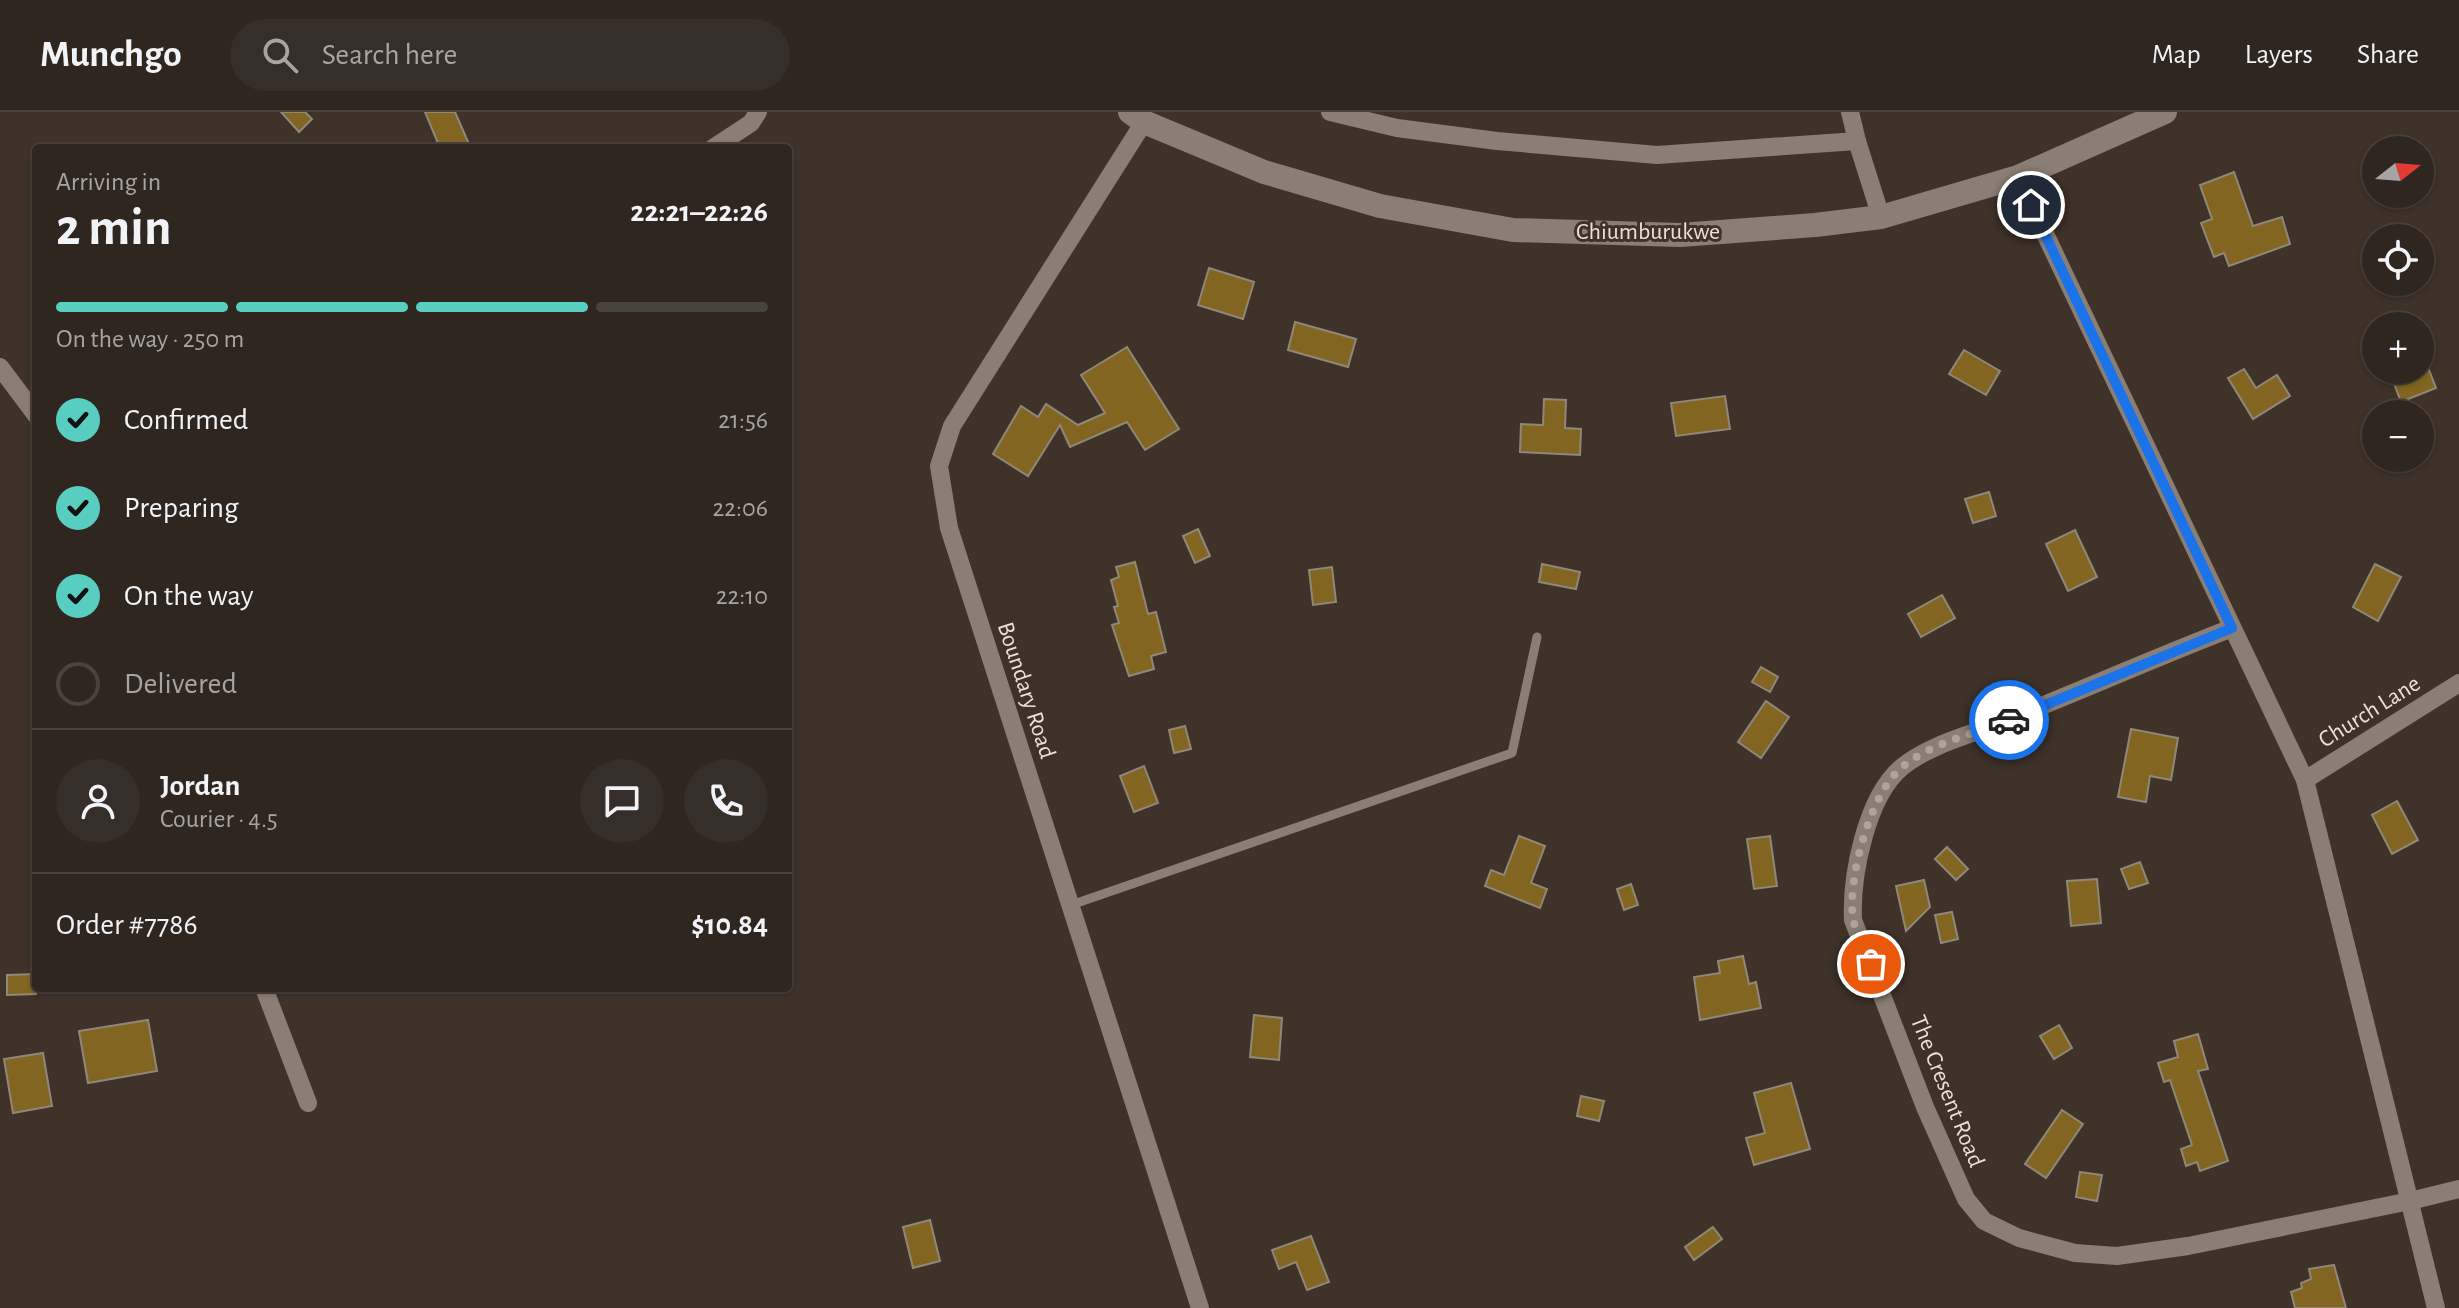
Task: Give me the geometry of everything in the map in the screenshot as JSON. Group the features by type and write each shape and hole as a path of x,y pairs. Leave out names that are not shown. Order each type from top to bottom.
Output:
{"street":[{"path":"719,144 751,123 758,112"},
{"path":"1330,112 1397,128 1657,155 1857,141"},
{"path":"1850,112 1881,217"},
{"name":"Chiumburukwe","path":"1137,117 1264,172 1366,202 1513,230 1680,235 1881,217 2018,177 2165,112"},
{"name":"Boundary Road","path":"1137,117 952,426 939,466 949,528 1200,1308"},
{"path":"2018,177 2305,780 2436,1308"},
{"path":"0,367 32,410"},
{"name":"The Cresent Road","path":"2232,628 1938,746 1900,768 1876,801 1862,845 1852,893 1853,920 1925,1107 1966,1199 1984,1221 2019,1238 2075,1253 2117,1256 2188,1246 2459,1189"},
{"name":"Church Lane","path":"2305,780 2459,683"},
{"path":"266,992 308,1103"}],"lane":[{"path":"1071,905 1512,753 1537,637"}],"building":[{"path":"281,112 305,112 312,119 299,132"},
{"path":"425,112 455,112 469,144 438,144"},
{"path":"2234,172 2253,226 2282,217 2290,244 2229,266 2224,253 2214,257 2201,223 2212,219 2200,185"},
{"path":"1209,268 1254,282 1243,319 1198,305"},
{"path":"1295,322 1356,339 1348,367 1288,350"},
{"path":"1127,347 1179,429 1145,450 1127,422 1070,447 1060,425 1028,476 993,454 1021,406 1038,417 1046,404 1078,425 1105,413 1081,375"},
{"path":"1964,350 2000,371 1986,395 1949,374"},
{"path":"2244,369 2256,388 2277,375 2290,396 2253,419 2228,378"},
{"path":"2434,383 2436,388 2400,400 2394,384"},
{"path":"1725,396 1730,429 1676,436 1671,403"},
{"path":"1544,399 1566,400 1565,428 1581,429 1580,455 1520,452 1521,424 1543,425"},
{"path":"1989,492 1996,516 1973,523 1965,499"},
{"path":"1198,529 1210,556 1195,563 1183,536"},
{"path":"2075,530 2097,577 2068,591 2046,544"},
{"path":"1135,562 1148,614 1156,612 1166,652 1151,656 1154,669 1129,676 1112,625 1119,623 1111,580 1119,577 1116,567"},
{"path":"1542,564 1580,572 1576,589 1539,582"},
{"path":"2375,564 2401,577 2378,621 2353,607"},
{"path":"1332,567 1336,602 1313,605 1309,570"},
{"path":"1942,595 1955,618 1921,637 1908,614"},
{"path":"1761,667 1778,677 1770,692 1752,682"},
{"path":"1766,701 1789,717 1761,758 1738,742"},
{"path":"1185,726 1191,749 1174,753 1169,730"},
{"path":"2131,729 2178,738 2171,780 2150,776 2146,802 2118,797"},
{"path":"1144,766 1158,803 1134,812 1120,776"},
{"path":"2397,801 2418,840 2392,854 2372,815"},
{"path":"1519,836 1545,846 1531,883 1547,889 1540,908 1485,886 1491,870 1504,875"},
{"path":"1770,836 1777,886 1754,889 1747,839"},
{"path":"1947,847 1968,869 1956,880 1935,859"},
{"path":"2140,862 2148,883 2129,889 2121,869"},
{"path":"2097,879 2101,923 2071,926 2067,881"},
{"path":"1924,880 1930,907 1906,931 1896,886"},
{"path":"1631,884 1638,905 1624,910 1617,889"},
{"path":"1952,912 1958,939 1941,943 1935,915"},
{"path":"1743,956 1749,984 1756,982 1761,1008 1700,1020 1694,977 1720,973 1718,961"},
{"path":"32,974 32,992 36,994 7,995 7,975"},
{"path":"1254,1015 1282,1018 1279,1060 1250,1057"},
{"path":"148,1020 157,1071 88,1083 79,1031"},
{"path":"2059,1025 2072,1048 2054,1059 2040,1036"},
{"path":"2198,1034 2208,1069 2198,1071 2228,1161 2200,1171 2197,1162 2186,1166 2181,1149 2192,1145 2170,1080 2164,1082 2158,1063 2178,1057 2174,1041"},
{"path":"43,1053 52,1106 13,1113 4,1059"},
{"path":"1791,1083 1810,1149 1754,1165 1746,1138 1765,1133 1754,1093"},
{"path":"1581,1096 1604,1101 1599,1121 1577,1116"},
{"path":"2062,1110 2083,1124 2046,1178 2025,1164"},
{"path":"2080,1172 2102,1175 2097,1201 2076,1197"},
{"path":"930,1220 940,1261 913,1268 903,1227"},
{"path":"1713,1227 1722,1239 1694,1260 1685,1247"},
{"path":"1311,1236 1329,1282 1307,1290 1296,1262 1279,1269 1272,1250"},
{"path":"2334,1265 2346,1308 2295,1308 2291,1292 2302,1288 2301,1283 2311,1279 2309,1269"}],"way so far":[{"path":"1871,964 1853,920 1852,893 1862,845 1876,801 1900,768 1938,746 2009,720"}],"route":[{"path":"2009,720 2232,628 2031,205"}]}
